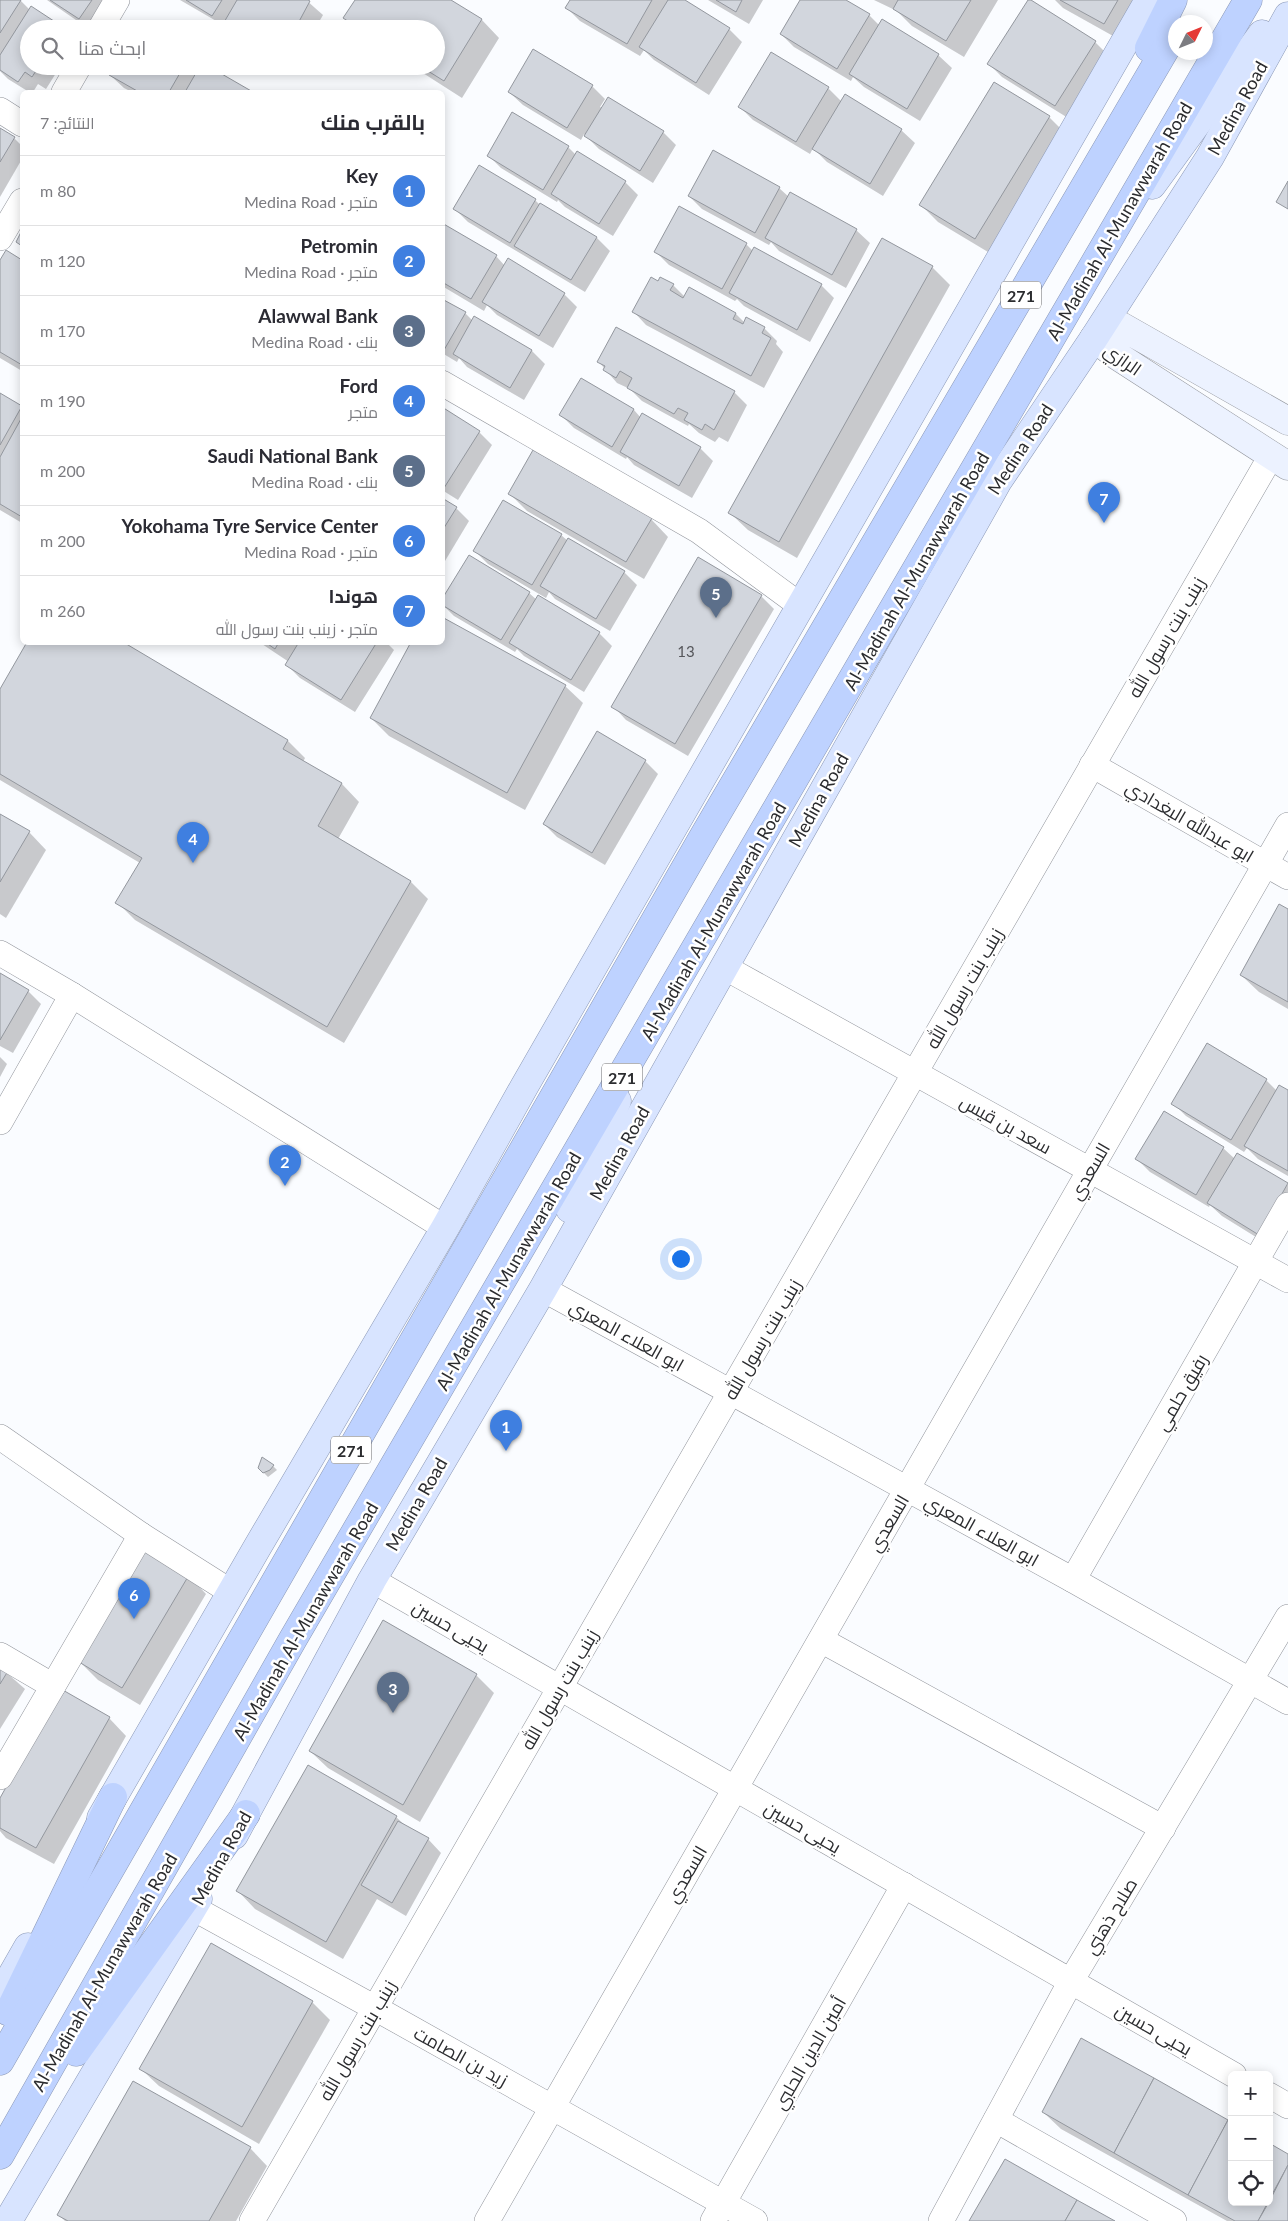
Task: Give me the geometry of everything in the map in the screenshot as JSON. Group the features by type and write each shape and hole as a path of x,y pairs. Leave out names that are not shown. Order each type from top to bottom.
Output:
{"highway":[{"path":"1060,229 1173,0"},
{"path":"1185,15 1194,0"},
{"name":"Al-Madinah Al-Munawwarah Road","path":"0,2157 293,1639 1248,0"},
{"name":"271","path":"0,2061 798,675 1168,45"},
{"path":"0,2030 113,1797"},
{"path":"0,2157 246,1814"}],"main road":[{"path":"0,1996 231,1592 444,1228 1149,0"},
{"path":"1094,266 1286,0"},
{"name":"Medina Road","path":"9,2221 193,1908 372,1580 542,1289 998,481 1094,338 1210,157 1288,16"},
{"path":"524,1087 798,675"},
{"path":"516,1331 646,1036"}],"street":[{"path":"105,20 117,0"},
{"path":"65,90 74,75"},
{"path":"0,110 20,123"},
{"path":"0,238 20,204"},
{"name":"الرازي","path":"1279,461 1116,355 1094,338 1121,326 1288,421"},
{"path":"445,385 699,531 801,606"},
{"name":"زينب بنت رسول الله","path":"252,2221 1092,765 1279,461"},
{"name":"ابو عبدالله البغدادي","path":"1092,765 1288,877"},
{"name":"السعدي","path":"487,2221 1288,825"},
{"path":"0,953 72,995 444,1228"},
{"name":"سعد بن قيس","path":"724,967 1288,1280"},
{"path":"0,1122 72,995"},
{"name":"رفيق حلمي","path":"1073,1580 1288,1205"},
{"name":"ابو العلاء المعري","path":"542,1289 1073,1580 1288,1702"},
{"path":"0,1437 141,1535 231,1592"},
{"path":"0,1777 141,1535"},
{"name":"يحيى حسين","path":"372,1580 1228,2072"},
{"name":"صلاح ذهني","path":"941,2221 1071,1981 1288,1617"},
{"path":"821,1640 1162,1828"},
{"path":"0,1655 53,1686"},
{"name":"أمين الدين الحلبي","path":"721,2210 904,1885"},
{"name":"زيد بن الصامت","path":"193,1908 552,2108 721,2210 755,2221"},
{"path":"1273,2097 1288,2106"},
{"path":"996,2120 1174,2221"}],"building":[{"path":"0,0 21,0 0,33"},
{"path":"50,0 92,0 79,19"},
{"path":"186,0 222,0 212,16"},
{"path":"237,0 310,1 300,20 225,20"},
{"path":"355,0 451,0 482,19 444,81 434,75 445,75 445,20 346,20 343,18"},
{"path":"570,0 652,0 627,44 565,8"},
{"path":"668,0 685,0 730,28 696,83 639,47"},
{"path":"716,0 742,0 736,12"},
{"path":"800,0 846,0 870,14 837,69 780,34"},
{"path":"898,0 971,0 946,41 893,9"},
{"path":"1028,0 1031,0 1096,41 1055,106 987,64"},
{"path":"1060,0 1118,0 1104,24"},
{"path":"31,6 52,20 22,20"},
{"path":"882,19 939,54 907,109 849,74"},
{"path":"20,23 20,75 23,75 18,82 0,70 0,55"},
{"path":"533,49 593,85 567,128 508,92"},
{"path":"771,52 829,87 796,142 738,107"},
{"path":"109,75 179,75 170,90 135,90"},
{"path":"195,75 224,75 250,90 186,90"},
{"path":"994,82 1050,116 975,239 919,205"},
{"path":"845,94 902,129 870,184 812,149"},
{"path":"608,97 664,131 640,171 584,136"},
{"path":"512,112 569,146 543,190 487,156"},
{"path":"0,128 15,137 0,162"},
{"path":"713,150 780,187 755,233 688,196"},
{"path":"577,151 626,181 599,224 551,194"},
{"path":"479,165 536,199 510,243 453,209"},
{"path":"1288,181 1288,209 1276,202"},
{"path":"790,192 857,229 832,275 765,238"},
{"path":"540,203 597,237 571,280 514,246"},
{"path":"679,206 747,243 722,289 654,252"},
{"path":"445,225 497,255 471,299 445,284"},
{"path":"20,234 20,245 16,242"},
{"path":"882,238 933,266 779,542 728,513"},
{"path":"754,247 822,284 797,330 729,293"},
{"path":"6,250 20,259 20,364 0,352 0,260"},
{"path":"508,258 565,293 539,336 482,302"},
{"path":"651,277 658,281 660,277 674,284 670,290 683,298 689,287 736,313 733,319 743,324 746,317 765,327 762,333 771,338 751,376 632,312"},
{"path":"445,301 466,312 445,348"},
{"path":"474,316 532,350 510,388 453,354"},
{"path":"616,327 735,391 714,430 705,424 702,430 684,420 688,413 678,408 674,414 627,388 632,378 620,371 616,378 603,370 605,366 597,362"},
{"path":"581,378 634,409 612,447 559,415"},
{"path":"0,393 20,405 20,410 0,445"},
{"path":"445,409 480,431 445,486"},
{"path":"642,413 701,447 679,486 620,452"},
{"path":"20,421 20,516 0,504 0,457"},
{"path":"533,450 652,518 626,562 508,494"},
{"path":"445,500 457,507 445,526"},
{"path":"503,500 562,534 532,585 473,551"},
{"path":"568,538 625,571 596,619 540,586"},
{"path":"469,555 530,592 501,640 445,607 445,594"},
{"path":"698,557 762,595 675,744 611,707"},
{"path":"538,595 600,632 571,680 509,643"},
{"path":"445,619 566,685 507,793 370,718 409,645 445,645"},
{"path":"25,645 128,645 288,740 283,749 342,783 318,826 411,881 327,1027 115,903 142,858 0,774 0,689"},
{"path":"269,645 277,645 275,649"},
{"path":"297,645 375,645 341,700 285,665"},
{"path":"597,731 646,760 592,853 543,824"},
{"path":"0,814 30,831 0,882"},
{"path":"1279,904 1288,909 1288,1002 1240,975"},
{"path":"0,973 29,990 0,1040"},
{"path":"1207,1043 1267,1079 1231,1140 1171,1104"},
{"path":"1279,1085 1288,1090 1288,1171 1244,1146"},
{"path":"1164,1111 1224,1147 1196,1195 1135,1159"},
{"path":"1237,1153 1288,1183 1259,1235 1207,1203"},
{"path":"262,1457 274,1465 270,1470 263,1473 258,1468"},
{"path":"146,1550 189,1575 122,1688 79,1662"},
{"path":"383,1620 477,1674 403,1805 309,1751"},
{"path":"0,1665 8,1671 0,1684"},
{"path":"61,1689 110,1717 36,1848 0,1828 0,1798"},
{"path":"308,1765 397,1816 326,1942 236,1891"},
{"path":"398,1821 429,1838 392,1903 361,1885"},
{"path":"211,1943 313,2001 242,2127 139,2069"},
{"path":"1081,2038 1154,2078 1114,2153 1042,2112"},
{"path":"1154,2078 1228,2120 1188,2195 1114,2153"},
{"path":"133,2081 251,2147 209,2221 68,2221 57,2215"},
{"path":"1228,2120 1228,2206 1266,2206 1258,2221 1235,2221 1188,2195"},
{"path":"1273,2145 1288,2154 1288,2165 1273,2193"},
{"path":"1005,2159 1077,2200 1065,2221 969,2221"},
{"path":"1288,2165 1288,2221 1258,2221 1267,2206 1273,2206 1273,2194"},
{"path":"1077,2200 1115,2221 1065,2221"}],"place":[{"name":"هوندا","path":"1104,523"},
{"name":"Saudi National Bank","path":"716,618"},
{"name":"Ford","path":"193,863"},
{"name":"Petromin","path":"285,1186"},
{"name":"Key","path":"506,1451"},
{"name":"Yokohama Tyre Service Center","path":"134,1619"},
{"name":"Alawwal Bank","path":"393,1713"}]}
